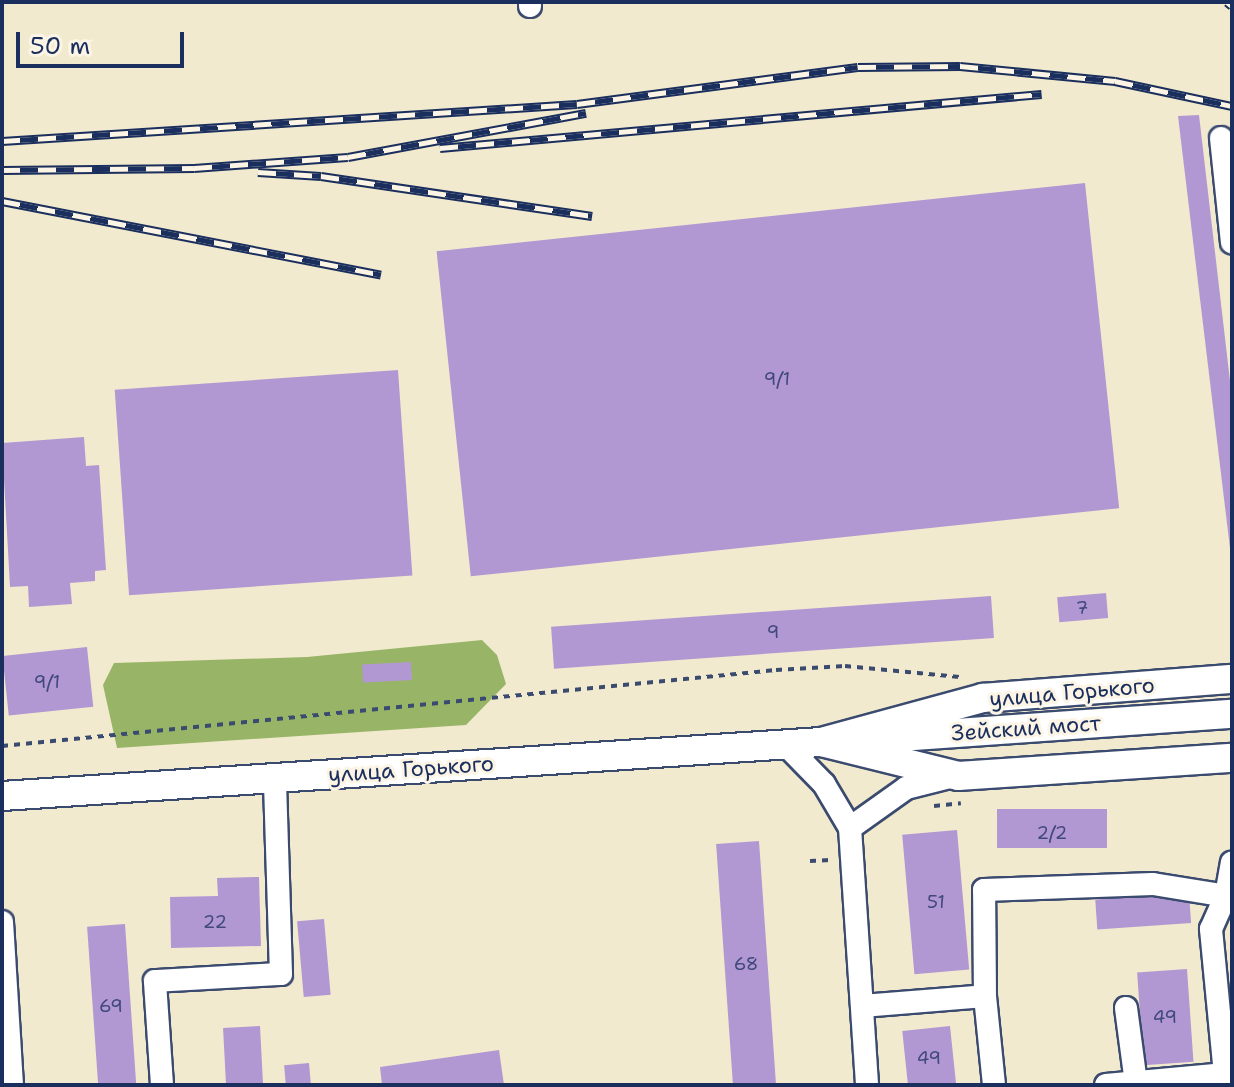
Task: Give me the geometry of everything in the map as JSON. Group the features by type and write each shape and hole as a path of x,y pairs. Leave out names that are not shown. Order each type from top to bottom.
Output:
{"main road":[{"name":"улица Горького","path":"2,796 821,742 983,698 1232,679"},
{"name":"Зейский мост","path":"821,742 1232,714"},
{"name":"улица Горького","path":"821,742 958,776 1232,758"}],"street":[{"path":"1221,138 1232,242"},
{"path":"785,744 824,784 850,828 867,1085"},
{"path":"850,828 875,805 906,788 958,776"},
{"path":"162,1085 155,981 281,974 275,778"},
{"path":"1106,1085 1226,1079 1211,935 1226,896 1232,863"},
{"path":"994,1085 985,996 984,890 1153,884 1226,896"},
{"path":"2,922 5,1027 12,1085"},
{"path":"1211,935 1232,946"},
{"path":"862,1006 985,996"},
{"path":"1126,1008 1136,1083"}],"path":[{"path":"2,746 845,666"},
{"path":"931,806 973,801"},
{"path":"810,861 851,860"}],"green space":[{"path":"482,640 497,655 506,684 466,725 117,748 103,685 114,663 307,657"}],"building":[{"path":"1199,115 1232,398 1232,565 1178,116"},
{"path":"1085,183 1119,508 471,576 437,251"},
{"path":"398,370 412,575 129,595 115,390"},
{"path":"84,437 86,466 99,465 106,570 95,571 95,581 70,583 72,604 29,607 28,586 10,587 2,443"},
{"path":"1106,593 1108,618 1059,622 1057,597"},
{"path":"991,596 994,638 554,669 551,627"},
{"path":"87,647 93,707 9,716 2,656"},
{"path":"411,662 412,680 363,683 362,665"},
{"path":"997,809 1107,809 1107,848 997,848"},
{"path":"957,830 969,969 914,974 902,835"},
{"path":"759,841 776,1085 733,1085 716,844"},
{"path":"259,877 261,946 171,948 170,897 218,896 217,878"},
{"path":"1189,893 1191,923 1097,929 1095,900"},
{"path":"324,919 331,995 304,997 297,921"},
{"path":"125,924 136,1085 98,1085 87,927"},
{"path":"1187,969 1193,1062 1144,1065 1137,972"},
{"path":"260,1026 263,1085 226,1085 223,1028"},
{"path":"950,1026 956,1085 908,1085 902,1031"},
{"path":"499,1050 504,1085 382,1085 380,1067"},
{"path":"309,1063 311,1085 286,1085 284,1065"}],"railway":[{"path":"1227,2 1232,6"},
{"path":"2,141 577,104 858,67 960,66 1115,81 1232,106"},
{"path":"440,148 1042,94"},
{"path":"2,170 194,168 348,157 586,113"},
{"path":"258,172 321,176 592,216"},
{"path":"2,201 381,275"}]}
